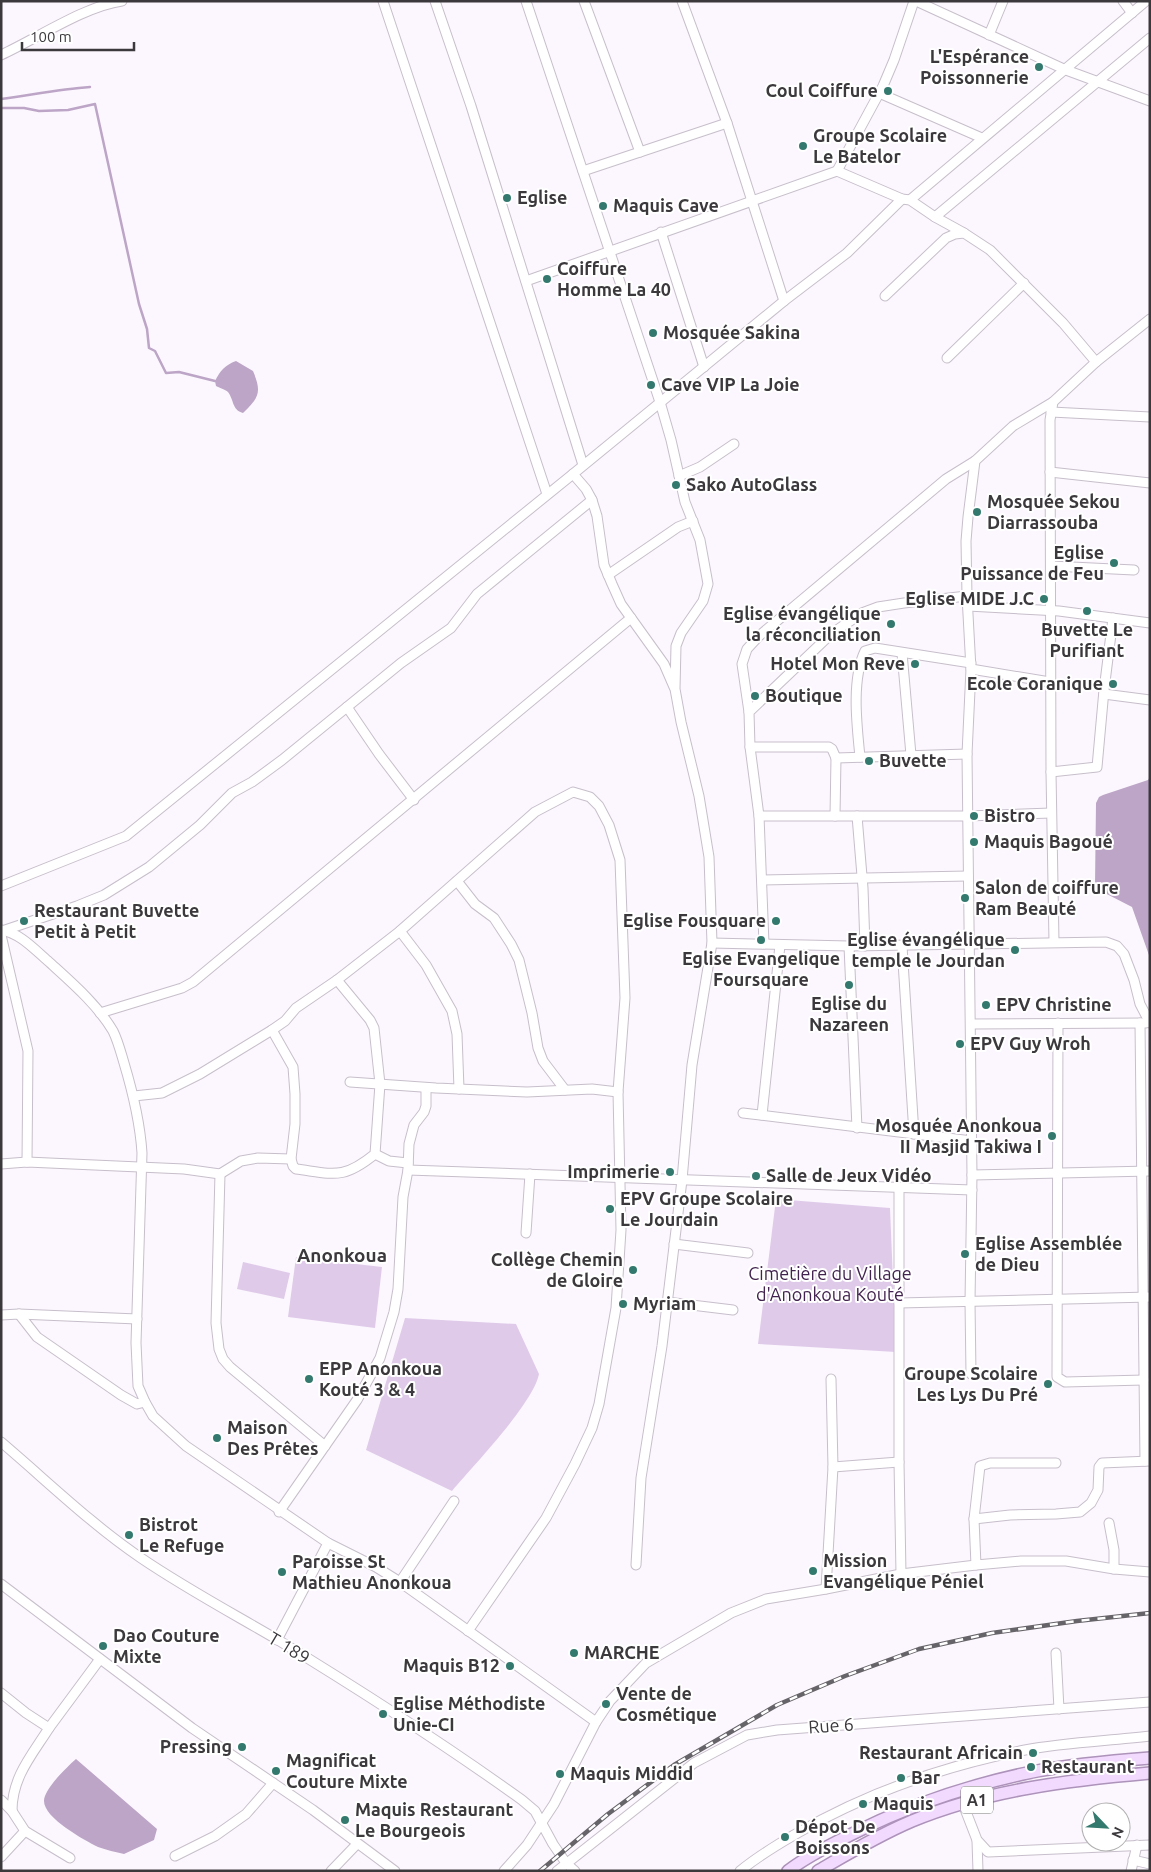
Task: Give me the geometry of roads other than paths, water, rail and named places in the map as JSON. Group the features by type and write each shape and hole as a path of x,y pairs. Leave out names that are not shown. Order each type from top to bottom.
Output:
{"main road":[{"name":"A1","path":"788,1871 824,1848 881,1819 907,1808 986,1782 1038,1771 1093,1763 1150,1758"},
{"name":"A1","path":"818,1871 864,1844 913,1821 963,1804 1040,1786 1096,1777 1150,1773"}],"street":[{"path":"1,55 108,2 122,1"},
{"path":"383,1 547,494"},
{"path":"435,1 471,106 583,465"},
{"path":"526,1 660,402 685,502 700,540 708,584 703,601 681,633 676,646 675,689 699,796 710,857 712,943 692,1066 682,1180 662,1346 641,1478 636,1565"},
{"path":"584,1 640,152"},
{"path":"682,1 727,123 784,301"},
{"path":"837,171 879,93 894,60 915,1 1066,70 1150,101"},
{"path":"989,35 1004,1"},
{"path":"1123,1 1132,13"},
{"path":"1,886 126,836 784,301 847,253 906,199 1066,70 1146,1"},
{"path":"935,217 1150,38"},
{"path":"879,93 982,138"},
{"path":"583,171 727,123"},
{"path":"526,280 837,171 906,199 990,250 1063,323 1096,362"},
{"path":"661,232 704,367"},
{"path":"885,296 946,238 964,233"},
{"path":"947,358 1024,283"},
{"path":"764,944 759,816 750,747 749,712 742,664 748,650 759,636 946,479 975,461 1013,426 1053,402 1096,362 1150,319"},
{"path":"1053,402 1050,420 1050,682 1054,942"},
{"path":"1051,412 1150,417"},
{"path":"679,476 700,467 734,444"},
{"path":"972,1374 970,1302 972,1190 971,1024 967,816 967,754 971,666 966,541 975,461"},
{"path":"1050,472 1150,483"},
{"path":"573,474 586,489 598,516 604,565 621,604 664,664 675,689"},
{"path":"3,932 104,895 149,867 200,825 232,793 252,782 282,760 401,663 451,628 477,594 592,500"},
{"path":"608,575 678,527 693,521"},
{"path":"1051,566 1134,570"},
{"path":"749,712 831,634 862,613 878,607 904,603 968,601 1150,623"},
{"path":"100,1013 182,988 193,982 631,618"},
{"path":"1051,772 1097,767 1113,618"},
{"path":"860,757 856,715 858,679 861,660 865,651 870,648 1050,682"},
{"path":"902,653 911,755"},
{"path":"1104,694 1150,700"},
{"path":"347,707 379,754 414,800"},
{"path":"750,747 828,747 832,749 836,758 835,816"},
{"path":"836,758 967,754"},
{"path":"134,1096 162,1093 200,1074 285,1021 296,1008 337,980 400,931 535,812 573,792 590,797 599,806 609,825 620,860 625,998 618,1092 620,1230 616,1308 600,1404 592,1428 546,1518 468,1630"},
{"path":"759,816 967,816 1051,813"},
{"path":"857,816 865,946"},
{"path":"762,880 968,876"},
{"path":"456,881 475,904 494,918 511,944 519,960 532,1013 538,1048 543,1061 565,1090"},
{"path":"400,931 426,965 452,1011 457,1034 459,1089"},
{"path":"3,932 20,937 71,981 100,1013 113,1032 134,1096 140,1129 142,1168 137,1319 138,1386 153,1416 186,1446 279,1512 328,1543 376,1567 400,1582 596,1722"},
{"path":"3,932 28,1051 26,1162"},
{"path":"712,943 902,946 1106,942 1117,946 1124,954 1130,967 1140,1004 1150,1023 1058,1022 971,1024"},
{"path":"762,1116 780,945"},
{"path":"849,946 858,1128"},
{"path":"902,946 914,1134"},
{"path":"272,1030 293,1067 295,1114 291,1159 293,1166 296,1169 343,1174 365,1162 375,1154 380,1084 374,1028 370,1020 337,980"},
{"path":"1058,1022 1057,1377 1065,1382 1144,1380"},
{"path":"974,1519 1080,1512 1091,1503 1098,1490 1099,1467 1102,1463 1148,1461 1144,1380 1146,1171 1140,1023"},
{"path":"350,1082 426,1088 541,1092 592,1089 618,1092"},
{"path":"279,1512 357,1400 380,1358 394,1312 398,1289 403,1197 411,1131 424,1112 426,1088"},
{"path":"743,1113 972,1141"},
{"path":"375,1154 389,1161 408,1166 530,1174 972,1190"},
{"path":"1,1164 26,1162 184,1169 220,1174 241,1160 258,1158 291,1159"},
{"path":"972,1175 1146,1171"},
{"path":"220,1174 216,1323 217,1340 223,1359 230,1368 325,1446"},
{"path":"526,1233 530,1174"},
{"path":"899,1188 901,1574"},
{"path":"674,1244 748,1253"},
{"path":"899,1303 1146,1297"},
{"path":"667,1302 733,1310"},
{"path":"18,1314 37,1337 121,1395 137,1404 145,1402"},
{"path":"1,1315 137,1319"},
{"path":"826,1589 833,1467 831,1379"},
{"name":"T 189","path":"1,1442 97,1524 139,1557 186,1588 277,1640 369,1697 504,1787 535,1810 553,1844 574,1871"},
{"path":"833,1467 899,1462"},
{"path":"976,1565 974,1519 980,1466 990,1463 1056,1463"},
{"path":"400,1582 454,1501"},
{"path":"1109,1523 1114,1550 1114,1569"},
{"path":"277,1640 328,1543"},
{"path":"504,1871 527,1845 541,1821 554,1804 596,1722 610,1701 646,1663 731,1613 758,1601 901,1574 976,1565 1051,1560 1150,1572"},
{"path":"1,1584 192,1728 313,1810 395,1871"},
{"path":"1056,1652 1059,1709"},
{"path":"12,1810 13,1790 20,1772 49,1728 100,1659"},
{"path":"1,1693 49,1728"},
{"name":"Rue 6","path":"556,1871 694,1763 747,1735 777,1730 1150,1702"},
{"path":"740,1871 755,1859 822,1819 855,1802 944,1770 1027,1750 1150,1736"},
{"path":"176,1856 214,1836 246,1814 273,1783"},
{"path":"1,1800 12,1810 25,1831 70,1858"},
{"path":"963,1804 977,1840 988,1852 1150,1845"},
{"path":"1,1857 25,1831"},
{"path":"977,1840 978,1871"},
{"path":"331,1871 357,1844"},
{"path":"1131,1871 1137,1846"},
{"path":"1134,1860 1150,1864"}],"waterway":[{"path":"1,99 90,87"},
{"path":"1,108 24,108 39,111 68,110 95,104 139,304 147,329 149,348 155,351 166,373 179,372 215,381"}],"railway":[{"path":"540,1871 608,1814 674,1765 777,1705 845,1676 919,1649 992,1633 1150,1613"}],"place":[{"name":"L'Espérance Poissonnerie","path":"1039,67"},
{"name":"Coul Coiffure","path":"888,91"},
{"name":"Groupe Scolaire Le Batelor","path":"803,146"},
{"name":"Eglise","path":"507,198"},
{"name":"Maquis Cave","path":"603,206"},
{"name":"Coiffure Homme La 40","path":"547,279"},
{"name":"Mosquée Sakina","path":"653,333"},
{"name":"Cave VIP La Joie","path":"651,385"},
{"name":"Sako AutoGlass","path":"676,485"},
{"name":"Mosquée Sekou Diarrassouba","path":"977,512"},
{"name":"Eglise Puissance de Feu","path":"1114,563"},
{"name":"Eglise MIDE J.C","path":"1044,599"},
{"name":"Buvette Le Purifiant","path":"1087,611"},
{"name":"Eglise évangélique la réconciliation","path":"891,624"},
{"name":"Hotel Mon Reve","path":"915,664"},
{"name":"Ecole Coranique","path":"1113,684"},
{"name":"Boutique","path":"755,696"},
{"name":"Buvette","path":"869,761"},
{"name":"Bistro","path":"974,816"},
{"name":"Maquis Bagoué","path":"974,842"},
{"name":"Salon de coiffure Ram Beauté","path":"965,898"},
{"name":"Restaurant Buvette Petit à Petit","path":"24,921"},
{"name":"Eglise Fousquare","path":"776,921"},
{"name":"Eglise Evangelique Foursquare","path":"761,940"},
{"name":"Eglise évangélique temple le Jourdan","path":"1015,950"},
{"name":"Eglise du Nazareen","path":"849,985"},
{"name":"EPV Christine","path":"986,1005"},
{"name":"EPV Guy Wroh","path":"960,1044"},
{"name":"Mosquée Anonkoua II Masjid Takiwa I","path":"1052,1136"},
{"name":"Imprimerie","path":"670,1172"},
{"name":"Salle de Jeux Vidéo","path":"756,1176"},
{"name":"EPV Groupe Scolaire Le Jourdain","path":"610,1209"},
{"name":"Eglise Assemblée de Dieu","path":"965,1254"},
{"name":"Collège Chemin de Gloire","path":"633,1270"},
{"name":"Myriam","path":"623,1304"},
{"name":"EPP Anonkoua Kouté 3 & 4","path":"309,1379"},
{"name":"Groupe Scolaire Les Lys Du Pré","path":"1048,1384"},
{"name":"Maison Des Prêtes","path":"217,1438"},
{"name":"Bistrot Le Refuge","path":"129,1535"},
{"name":"Mission Evangélique Péniel","path":"813,1571"},
{"name":"Paroisse St Mathieu Anonkoua","path":"282,1572"},
{"name":"Dao Couture Mixte","path":"103,1646"},
{"name":"MARCHE","path":"574,1653"},
{"name":"Maquis B12","path":"510,1666"},
{"name":"Vente de Cosmétique","path":"606,1704"},
{"name":"Eglise Méthodiste Unie-CI","path":"383,1714"},
{"name":"Pressing","path":"242,1747"},
{"name":"Restaurant Africain","path":"1033,1753"},
{"name":"Restaurant","path":"1031,1767"},
{"name":"Magnificat Couture Mixte","path":"276,1771"},
{"name":"Maquis Middid","path":"560,1774"},
{"name":"Bar","path":"901,1778"},
{"name":"Maquis","path":"863,1804"},
{"name":"Maquis Restaurant Le Bourgeois","path":"345,1820"},
{"name":"Dépot De Boissons","path":"785,1837"}],"district":[{"name":"Anonkoua","path":"342,1255"}],"park label":[{"name":"Cimetière du Village d'Anonkoua Kouté","path":"830,1284"}]}
